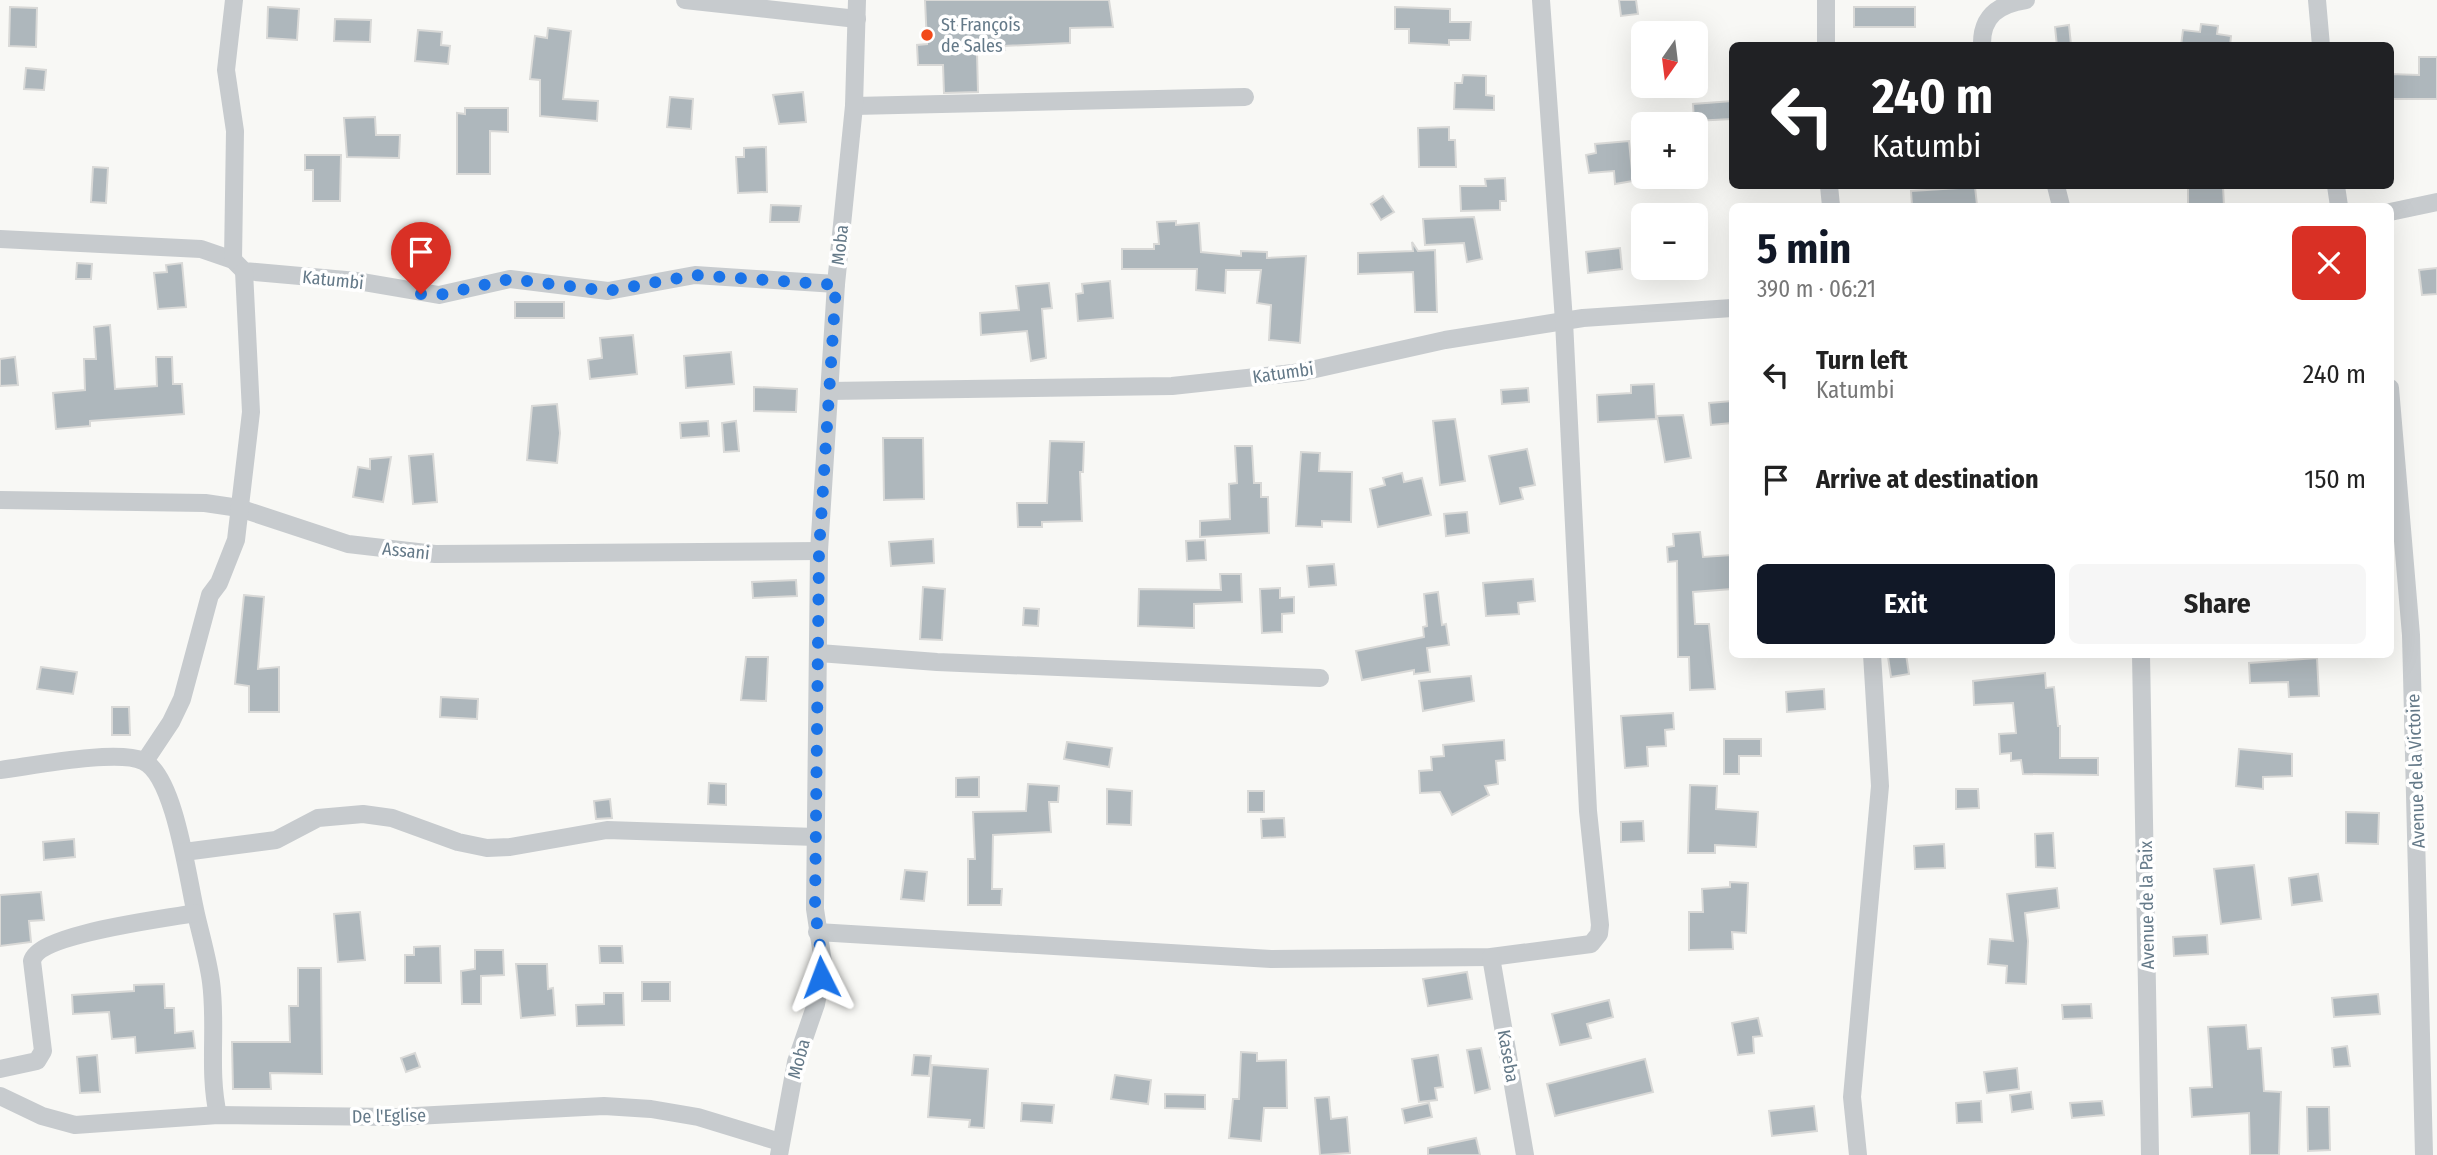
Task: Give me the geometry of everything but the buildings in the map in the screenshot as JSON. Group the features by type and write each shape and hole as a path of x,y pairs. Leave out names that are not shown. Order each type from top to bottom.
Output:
{"street":[{"path":"145,761 171,722 181,699 209,595 219,583 236,540 251,412 238,266 235,131 226,70 234,0"},
{"path":"685,0 857,19"},
{"name":"Moba","path":"780,1149 796,1062 816,1004 821,977 822,962 817,932 816,837 819,551 836,285 853,106 857,0"},
{"path":"817,932 1271,959 1491,957 1591,944 1599,934 1588,811 1564,321 1541,0"},
{"path":"1826,0 1826,42"},
{"path":"1982,42 1982,32 1987,19 2010,2 2026,0"},
{"path":"2316,0 2321,42"},
{"path":"853,106 1245,97"},
{"path":"2394,211 2437,202"},
{"name":"Katumbi","path":"0,239 216,252 238,266 357,281 439,295 510,279 608,291 695,275 836,285"},
{"name":"Katumbi","path":"829,391 1172,386 1302,372 1445,340 1564,321 1729,308"},
{"name":"Avenue de la Victoire","path":"2394,435 2411,635 2430,1107 2424,1155"},
{"name":"Assani","path":"0,500 84,499 205,503 239,508 348,544 435,554 819,551"},
{"path":"819,653 937,662 1320,678"},
{"path":"1858,1155 1852,1097 1880,786 1872,658"},
{"name":"Avenue de la Paix","path":"2141,658 2150,1155"},
{"path":"0,770 108,757 135,758 145,761 160,778 184,852 211,981 213,1092 218,1115"},
{"path":"184,852 276,840 318,818 363,814 393,818 457,842 486,848 510,848 607,830 816,837"},
{"path":"0,1069 37,1061 43,1051 32,961 39,949 72,936 195,913"},
{"name":"Kaseba","path":"1491,957 1525,1155"},
{"name":"De l'Eglise","path":"0,1096 42,1116 75,1125 218,1115 397,1117 604,1106 651,1108 698,1117 780,1149"}],"place":[{"name":"St François de Sales","path":"927,35"}],"route":[{"path":"421,294 439,295 510,279 608,291 695,275 836,285 819,551 815,909 822,962 821,977"}]}
